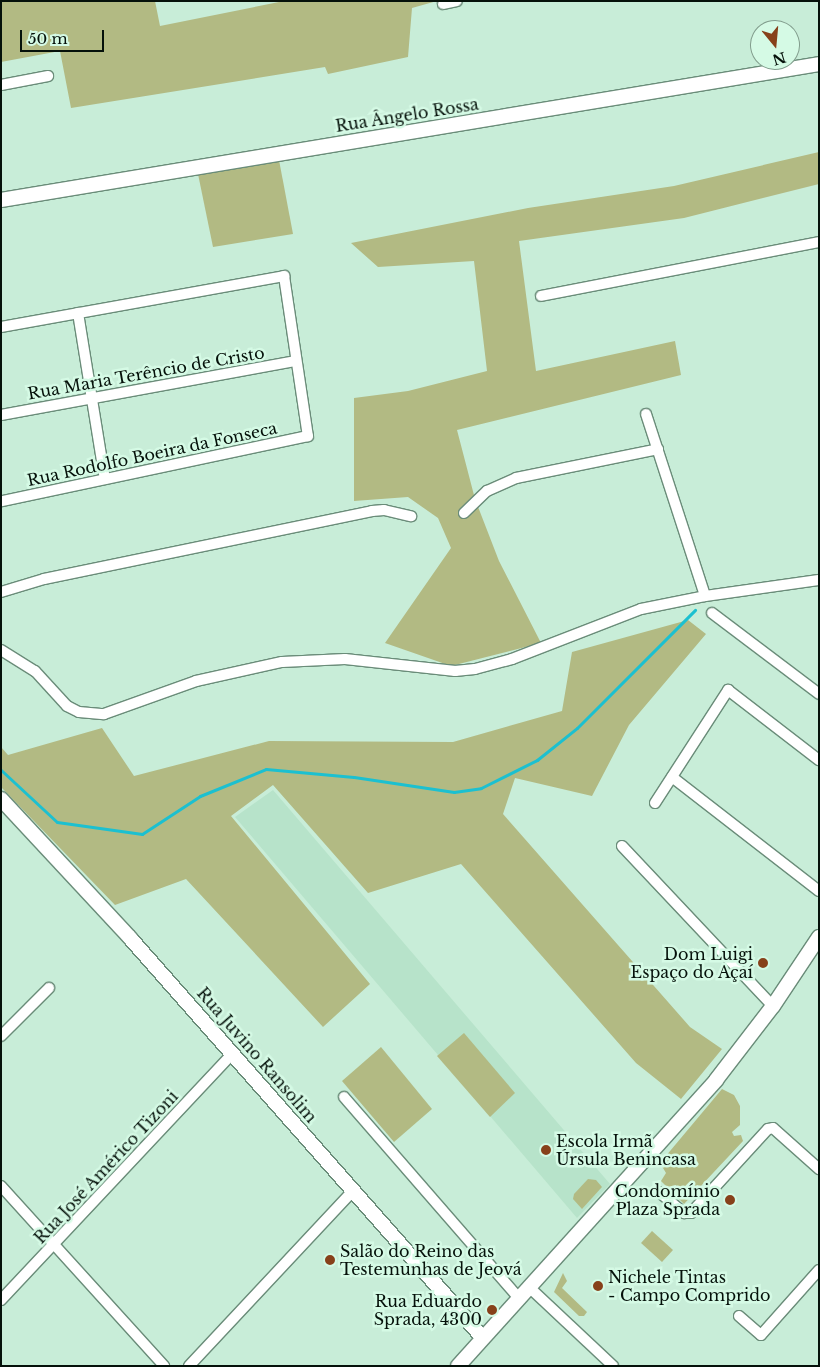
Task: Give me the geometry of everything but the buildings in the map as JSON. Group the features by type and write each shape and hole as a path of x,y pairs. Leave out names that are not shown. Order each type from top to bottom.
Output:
{"street":[{"path":"443,4 457,1"},
{"name":"Rua Ângelo Rossa","path":"1,200 819,64"},
{"path":"1,85 48,76"},
{"path":"541,296 819,242"},
{"path":"1,327 284,276 296,361"},
{"path":"78,313 105,479"},
{"name":"Rua Maria Terêncio de Cristo","path":"1,415 296,361"},
{"name":"Rua Rodolfo Boeira da Fonseca","path":"1,500 308,436 296,361"},
{"path":"646,414 705,596"},
{"path":"464,513 487,491 516,478 658,449"},
{"path":"1,592 44,579 372,512 384,510 411,516"},
{"path":"1,650 35,671 67,706 79,712 104,714 196,681 282,662 345,659 440,670 475,669 512,659 641,609 705,596 819,580"},
{"path":"712,613 819,694"},
{"path":"655,803 728,690 819,760"},
{"path":"672,777 819,891"},
{"name":"Rua Juvino Ransolim","path":"1,799 232,1054 483,1338"},
{"path":"622,846 773,1006"},
{"path":"458,1366 716,1080 773,1006 819,937"},
{"path":"1,1036 49,988"},
{"name":"Rua José Américo Tizoni","path":"1,1300 232,1054"},
{"path":"344,1097 519,1298"},
{"path":"659,1192 684,1213 691,1213 768,1129 772,1128 819,1169"},
{"path":"1,1186 164,1366"},
{"path":"189,1366 353,1191"},
{"path":"739,1316 761,1335 819,1270"},
{"path":"529,1287 614,1366"}],"shaded area":[{"path":"1,1 155,1 160,26 284,1 437,1 412,8 408,57 328,74 325,67 71,108 60,51 1,62"},
{"path":"819,152 819,184 684,218 519,241 536,371 675,341 681,375 457,430 475,499 499,561 541,643 451,666 385,643 451,548 438,518 408,497 354,501 354,398 408,391 487,371 474,261 378,267 351,243 528,208 674,186"},
{"path":"279,160 293,234 213,247 198,174"},
{"path":"688,620 706,634 629,725 592,796 515,778 503,814 690,1027 722,1049 681,1099 636,1063 461,864 368,893 273,785 231,816 370,984 323,1027 186,879 115,905 1,787 1,747 8,755 102,728 134,776 269,741 453,742 562,711 572,652"},
{"path":"273,790 610,1184 577,1218 235,817"},
{"path":"464,1033 515,1093 490,1117 437,1056"},
{"path":"381,1047 432,1109 394,1142 342,1081"},
{"path":"722,1089 734,1095 740,1106 740,1125 732,1132 734,1136 741,1135 743,1141 684,1204 661,1181 666,1173 660,1163"},
{"path":"588,1179 596,1180 602,1187 582,1209 573,1199 574,1194"},
{"path":"652,1231 673,1250 662,1262 641,1243"},
{"path":"563,1273 567,1281 562,1288 587,1312 584,1316 579,1316 554,1292"}],"waterway":[{"path":"1,770 57,822 142,834 200,796 266,769 354,777 454,792 481,788 537,760 577,728 695,610"}],"place":[{"name":"Dom Luigi Espaço do Açaí","path":"763,963"},
{"name":"Escola Irmã Úrsula Benincasa","path":"546,1150"},
{"name":"Condomínio Plaza Sprada","path":"730,1200"},
{"name":"Salão do Reino das Testemunhas de Jeová","path":"330,1260"},
{"name":"Nichele Tintas - Campo Comprido","path":"598,1286"},
{"name":"Rua Eduardo Sprada, 4300","path":"492,1310"}]}
